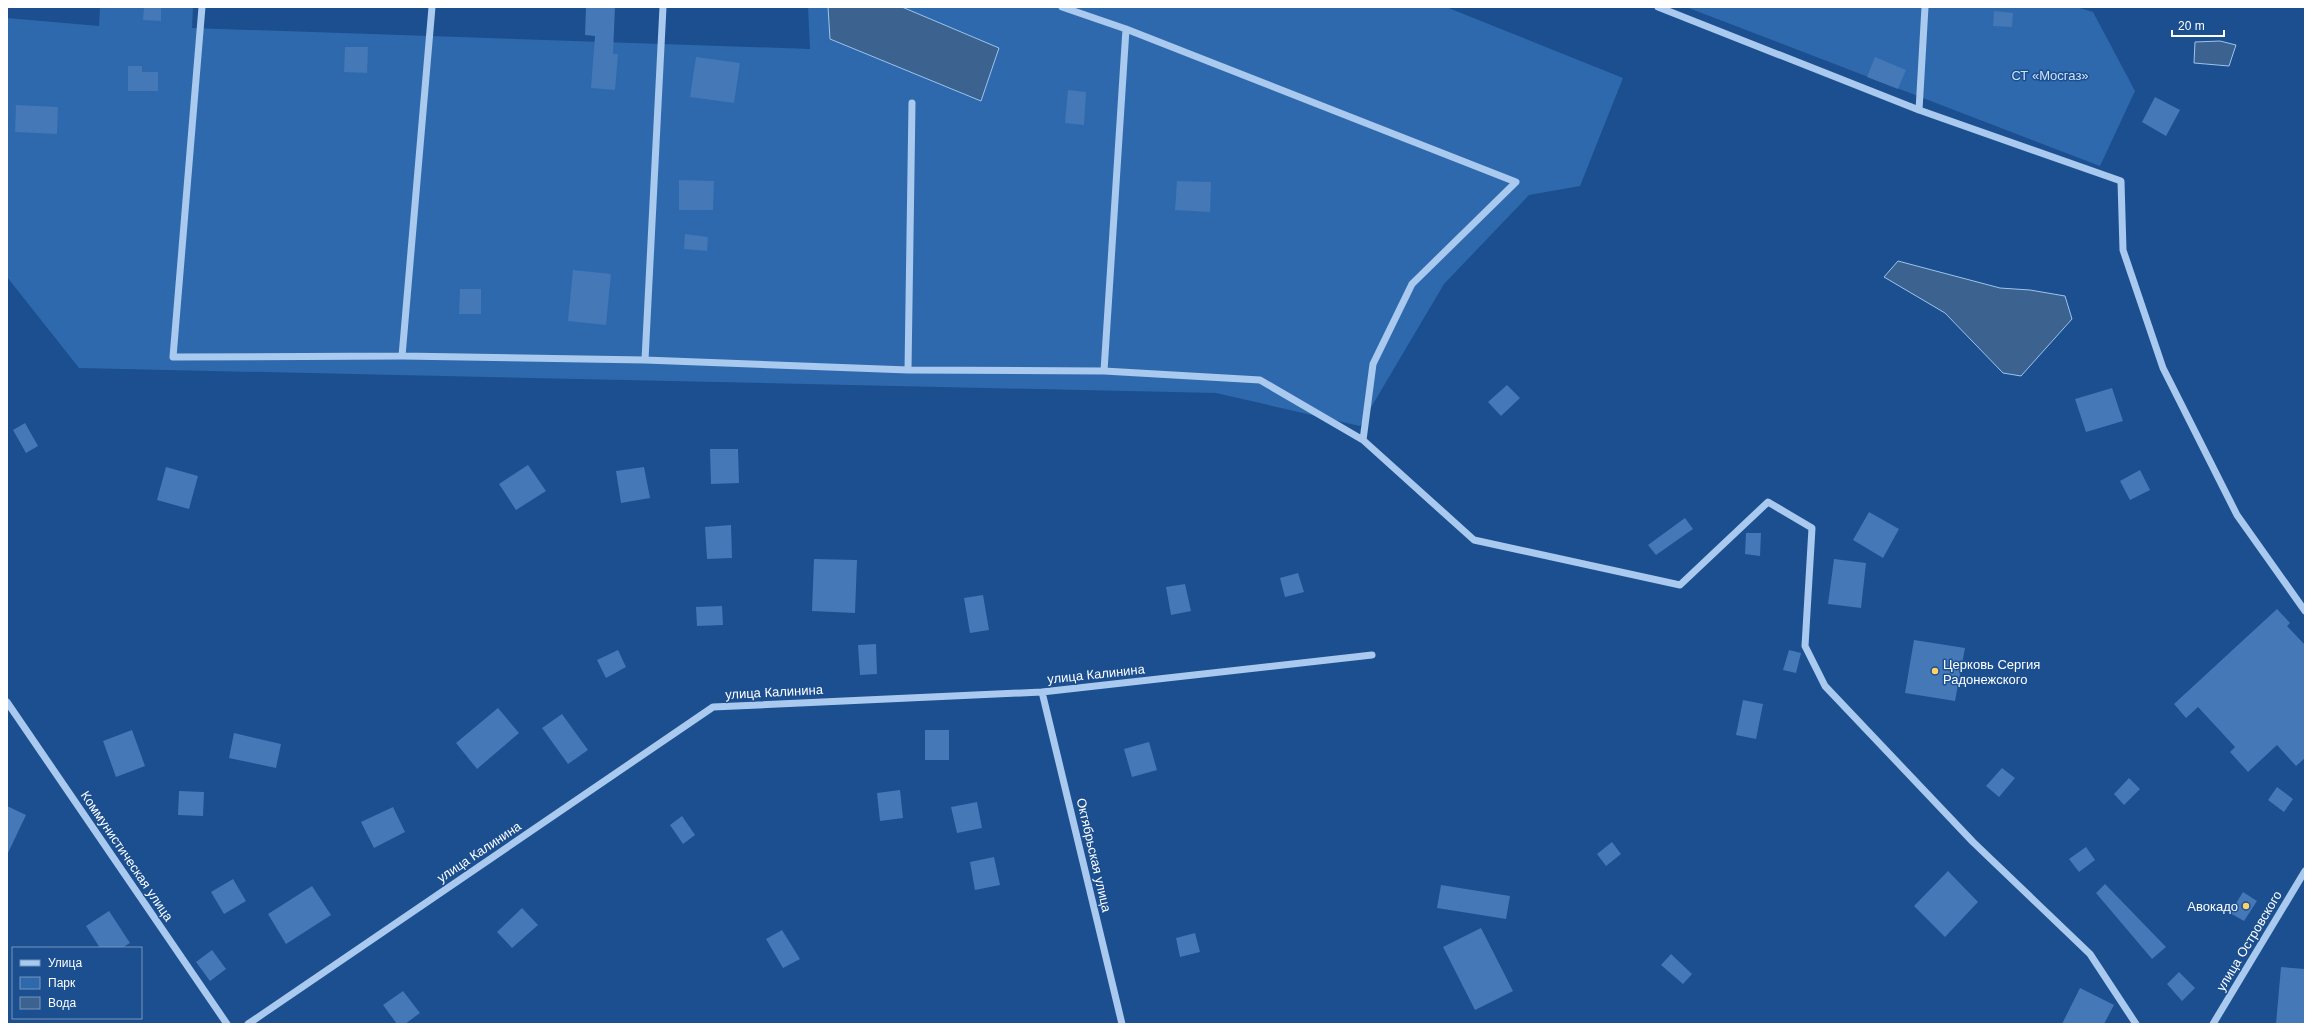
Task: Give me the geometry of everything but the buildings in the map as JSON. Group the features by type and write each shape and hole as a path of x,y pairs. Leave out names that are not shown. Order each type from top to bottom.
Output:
{"street":[{"path":"202,7 173,357 402,356 645,360 908,370 1104,371 1260,380 1363,440 1474,540 1680,585 1768,502 1812,528 1805,646 1826,686 1972,842 2090,954 2136,1024"},
{"path":"402,356 432,7"},
{"path":"645,360 663,7"},
{"path":"1062,7 1126,29 1516,182 1412,284 1372,364 1363,440"},
{"path":"1658,7 1919,110 2121,181 2123,250 2163,368 2237,515 2305,611"},
{"path":"1919,110 1925,7"},
{"path":"1104,371 1126,29"},
{"path":"908,370 912,103"},
{"name":"улица Калинина","path":"248,1024 713,707 1042,692 1372,655"},
{"name":"Октябрьская улица","path":"1042,692 1122,1024"},
{"name":"Коммунистическая улица","path":"7,702 227,1024"},
{"name":"улица Островского","path":"2213,1024 2305,871"}],"green space":[{"path":"100,7 193,7 192,28 810,49 808,7 1446,7 1623,78 1580,186 1529,195 1444,284 1360,426 1216,393 79,368 7,277 7,18 99,26"},
{"name":"СТ «Мосгаз»","path":"1686,7 2076,7 2093,12 2135,91 2100,166"}],"water":[{"path":"828,7 902,7 999,48 981,101 830,39"},
{"path":"2220,41 2236,45 2229,66 2194,63 2195,42"},
{"path":"1898,261 2000,288 2030,290 2065,296 2072,319 2021,376 2003,373 1945,313 1884,277"}],"place":[{"name":"Церковь Сергия Радонежского","path":"1935,671"},
{"name":"Авокадо","path":"2246,906"}]}
